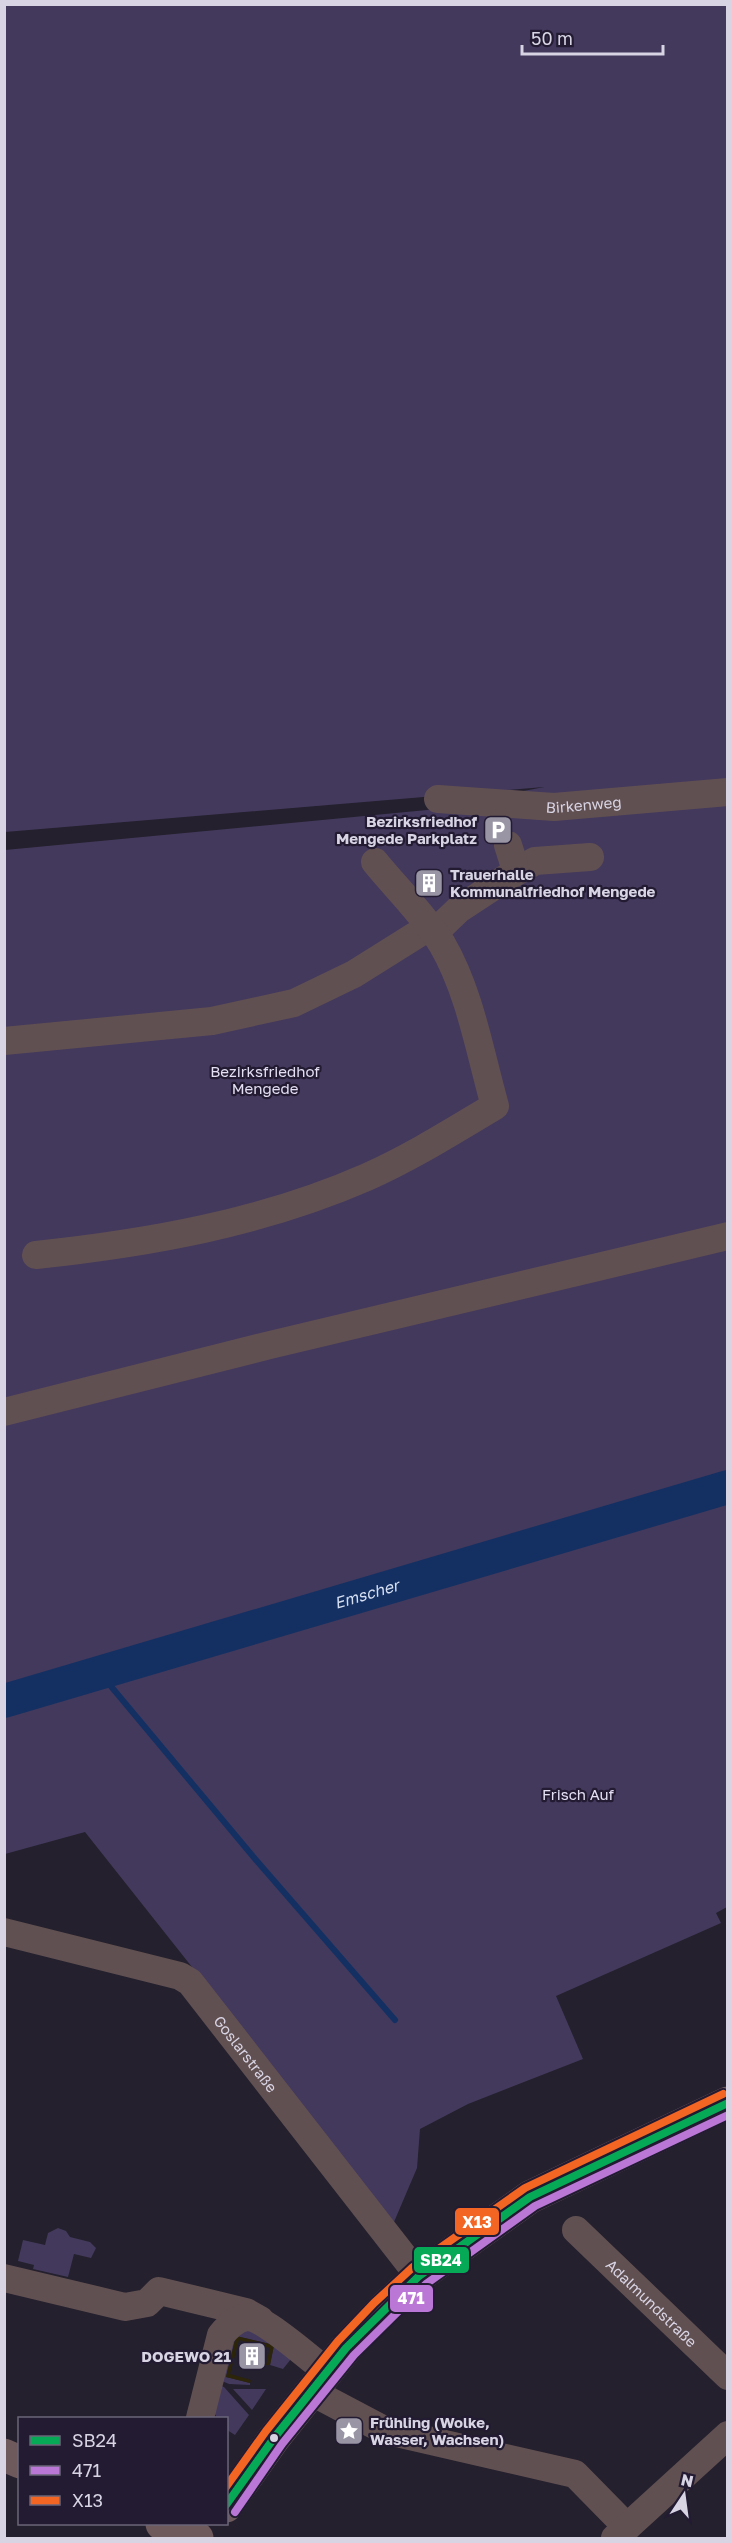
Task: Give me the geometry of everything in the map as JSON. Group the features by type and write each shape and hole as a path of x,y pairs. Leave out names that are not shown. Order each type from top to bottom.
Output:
{"main road":[{"path":"228,2503 274,2438 320,2382 381,2311 419,2276 530,2197 728,2103"},
{"path":"4,2455 18,2461"},
{"path":"167,2525 197,2538"},
{"path":"207,2538 215,2525"}],"street":[{"path":"518,805 548,792 728,778"},
{"name":"Birkenweg","path":"438,799 555,807 728,792"},
{"path":"508,845 514,864 514,873"},
{"path":"4,1041 212,1021 294,1003 354,974 432,930 459,909 535,861 590,857"},
{"path":"36,1255 211,1229 304,1202 368,1176 428,1146 495,1106 464,995 449,958 432,930 375,862"},
{"path":"4,1412 281,1342 728,1236"},
{"name":"Goslarstraße","path":"4,1932 171,1973 190,1982 419,2276"},
{"name":"Adalmundstraße","path":"576,2230 728,2376"},
{"path":"4,2278 125,2307 147,2303 159,2291 246,2313 260,2320 320,2382 384,2430 575,2474 621,2533 728,2435"},
{"path":"200,2417 221,2336 230,2325 245,2317 260,2320"}],"green space":[{"path":"5,5 727,5 727,1907 716,1913 721,1923 556,1996 583,2059 468,2104 420,2129 417,2168 394,2222 85,1832 5,1854 5,850 427,810 544,787 5,832"},
{"path":"58,2228 66,2231 70,2237 90,2242 96,2248 91,2258 74,2254 68,2277 33,2269 34,2265 18,2261 23,2240 45,2245 48,2233"},
{"path":"245,2326 295,2354 283,2369 270,2365 274,2345 236,2336 226,2377 250,2383 250,2385 229,2384 215,2378 224,2346"},
{"path":"214,2383 224,2387 249,2415 235,2435 228,2431 228,2417 215,2417 216,2415 207,2411"},
{"path":"233,2389 266,2389 252,2410"}],"sand":[{"path":"236,2336 274,2345 270,2365 266,2365 270,2348 239,2340 230,2374 251,2380 250,2383 226,2377"}],"waterway":[{"name":"Emscher","path":"4,1701 728,1487"},
{"path":"99,1672 256,1860 395,2020"}],"transit line":[{"name":"X13","path":"228,2484 266,2431 338,2341 413,2267 525,2188 723,2094"},
{"name":"SB24","path":"228,2502 274,2438 346,2348 419,2276 530,2197 728,2103"},
{"name":"471","path":"235,2512 282,2444 354,2355 426,2284 535,2206 728,2115"}],"place":[{"name":"Bezirksfriedhof Mengede Parkplatz","path":"498,830"},
{"name":"Trauerhalle Kommunalfriedhof Mengede","path":"429,883"},
{"name":"DOGEWO 21","path":"252,2356"},
{"name":"Frühling (Wolke, Wasser, Wachsen)","path":"349,2431"}],"park label":[{"name":"Bezirksfriedhof Mengede","path":"265,1080"},
{"name":"Frisch Auf","path":"578,1794"}]}
